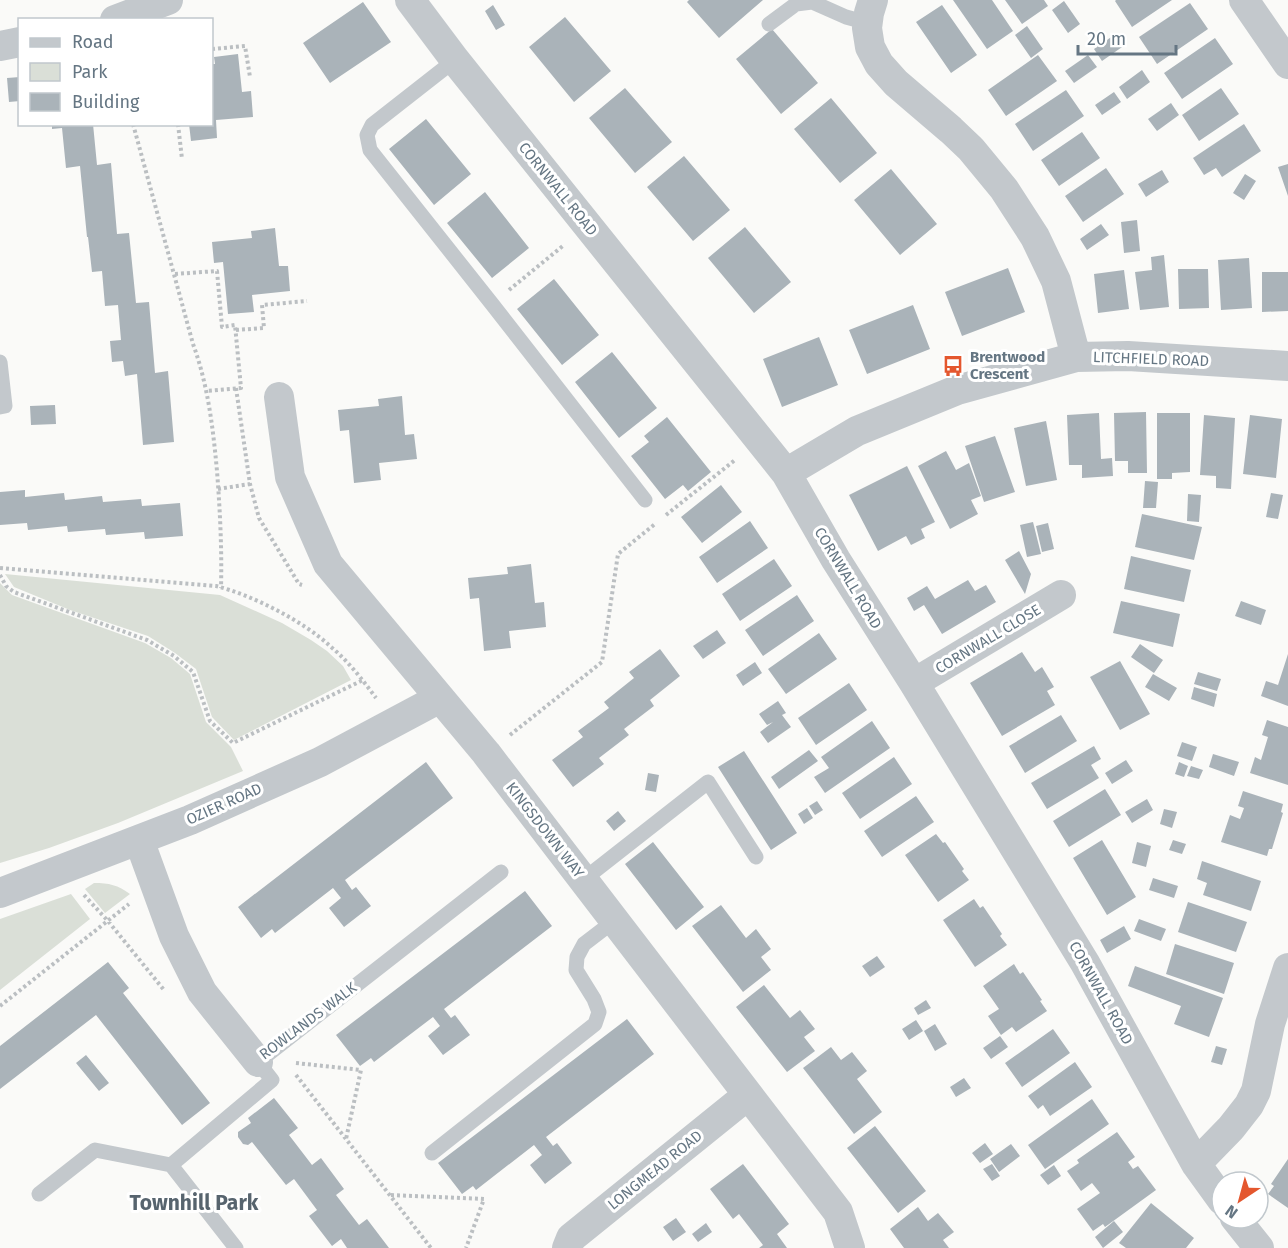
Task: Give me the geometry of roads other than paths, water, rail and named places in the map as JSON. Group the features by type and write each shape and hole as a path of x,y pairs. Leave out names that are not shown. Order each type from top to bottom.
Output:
{"street":[{"name":"CORNWALL ROAD","path":"410,0 455,60 786,473 836,561 914,683 1085,963 1196,1164 1210,1183"},
{"path":"1244,0 1288,64"},
{"path":"120,18 154,3"},
{"path":"871,12 867,28 870,48 879,64 896,83 980,158 1004,189 1035,237 1056,282 1076,357"},
{"path":"0,46 18,42"},
{"name":"LITCHFIELD ROAD","path":"786,473 857,431 957,390 1076,357 1128,356 1288,366"},
{"name":"KINGSDOWN WAY","path":"279,397 290,477 328,564 486,753 838,1212 850,1248"},
{"name":"CORNWALL CLOSE","path":"914,683 1061,595"},
{"name":"OZIER ROAD","path":"0,893 190,820 320,762 440,698"},
{"name":"ROWLANDS WALK","path":"138,840 174,936 202,992 265,1071"},
{"path":"1196,1164 1250,1105 1256,1091 1270,1024 1288,968"},
{"name":"LONGMEAD ROAD","path":"567,1248 571,1238 748,1095"},
{"path":"1245,1230 1259,1248"}],"lane":[{"path":"769,24 796,4 812,2 846,16 871,12"},
{"path":"455,60 372,125 367,135 370,150 645,500"},
{"path":"0,362 5,406 0,407"},
{"path":"583,880 708,782 756,856"},
{"name":"ROWLANDS WALK","path":"265,1071 501,872"},
{"path":"432,1153 596,1024 599,1012 594,999 576,970 577,957 584,944 614,921"},
{"path":"171,1165 265,1071"},
{"path":"39,1194 95,1150 171,1165 236,1248"}],"place":[{"name":"Brentwood Crescent","path":"953,366"}],"district":[{"name":"Townhill Park","path":"194,1203"}]}
